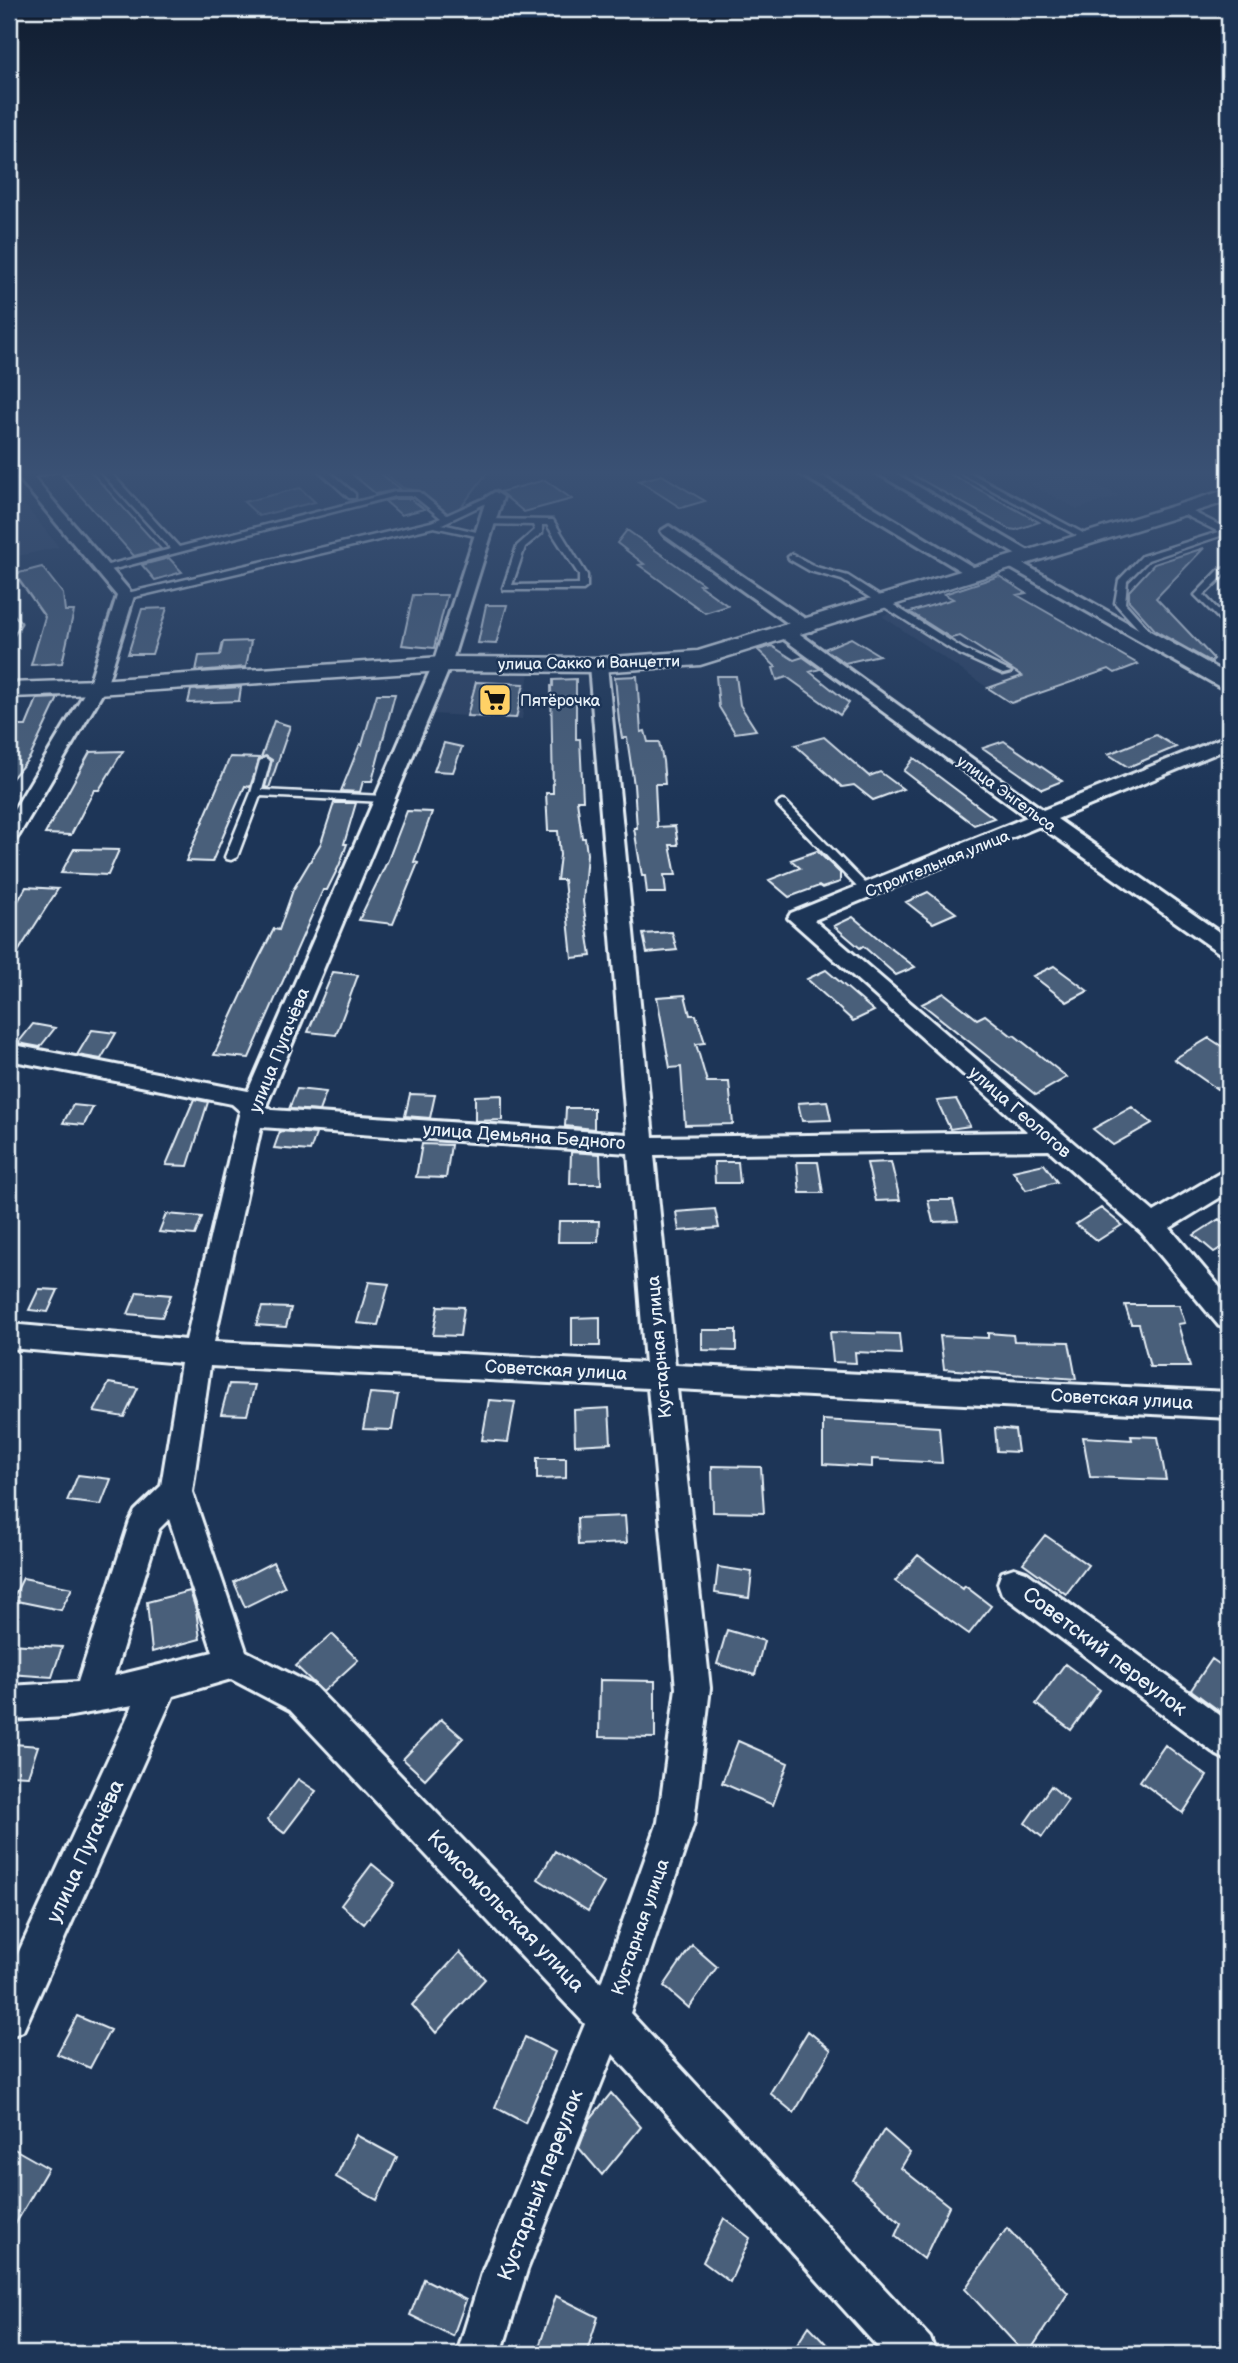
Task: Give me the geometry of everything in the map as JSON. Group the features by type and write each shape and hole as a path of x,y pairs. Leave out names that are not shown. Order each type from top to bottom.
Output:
{"street":[{"path":"9,835 97,687 126,596 113,580"},
{"name":"улица Пугачёва","path":"233,1662 176,1492 197,1353 253,1108 442,664 468,580"},
{"name":"улица Энгельса","path":"733,580 1044,820 1229,949"},
{"name":"улица Сакко и Ванцетти","path":"9,690 97,687 442,664 598,665 700,658 952,580"},
{"path":"1053,580 1111,619 1229,687"},
{"name":"Кустарная улица","path":"598,665 661,1375 693,1688 676,1822 608,2019"},
{"name":"Строительная улица","path":"799,918 1044,820 1229,741"},
{"name":"улица Геологов","path":"799,918 1152,1226 1229,1318"},
{"name":"улица Демьяна Бедного","path":"9,1052 239,1097 266,1119 619,1141 640,1146 1052,1141"},
{"path":"1152,1226 1229,1180"},
{"name":"Советская улица","path":"9,1336 197,1353 1229,1405"},
{"path":"91,1696 146,1521 176,1492"},
{"name":"Советский переулок","path":"1014,1583 1229,1743"},
{"path":"9,1703 46,1703 161,1684 233,1662"},
{"name":"Комсомольская улица","path":"233,1662 302,1698 608,2019 914,2354"},
{"name":"улица Пугачёва","path":"9,2017 161,1684"},
{"name":"Кустарный переулок","path":"479,2354 505,2270 577,2088 608,2019"}],"lane":[{"path":"126,596 193,580"},
{"path":"510,580 507,589 583,587 583,580"},
{"path":"849,580 960,651 1006,672"},
{"path":"1124,580 1120,603 1147,633"},
{"path":"1214,580 1199,595 1229,626"},
{"path":"9,615 15,623 9,634"},
{"path":"1111,619 1147,633 1229,679"},
{"path":"231,857 256,793 265,761"},
{"path":"256,793 384,799"},
{"path":"782,804 867,891"}],"shaded area":[{"path":"939,593 1081,678 1013,705 882,616"},
{"path":"451,668 529,672 522,719 432,714"}],"building":[{"path":"19,580 52,580 63,594 65,611 74,611 62,663 31,665 45,617"},
{"path":"660,580 698,580 703,584 699,585 728,606 705,613"},
{"path":"986,580 1006,580 1026,593 1017,595 1138,664 1115,673 1109,669 1011,703 988,688 1022,676 960,636 951,638 910,612 953,599 944,594"},
{"path":"1139,580 1173,580 1156,598 1214,659 1211,662 1156,631 1129,601 1129,591"},
{"path":"413,595 447,595 434,648 402,645"},
{"path":"486,605 507,605 496,644 478,643"},
{"path":"167,608 152,654 128,654 142,609"},
{"path":"851,638 879,655 845,663 824,649"},
{"path":"251,641 246,667 196,671 199,656 220,655 223,642"},
{"path":"772,646 794,660 803,657 820,669 810,672 849,703 840,715 787,677 777,680 773,668 776,667 758,650"},
{"path":"637,676 641,732 645,731 648,742 659,742 663,761 665,784 655,784 657,827 675,826 678,845 670,845 676,875 664,875 666,893 647,893 645,876 642,876 634,828 637,828 634,785 627,738 622,738 619,721 615,677"},
{"path":"716,676 736,676 740,705 756,730 735,733 719,707"},
{"path":"576,679 576,739 580,739 583,800 577,800 587,854 583,902 591,956 572,958 564,880 557,880 560,855 558,831 548,831 546,793 553,793 551,686 553,680"},
{"name":"Пятёрочка","path":"476,682 524,684 516,718 467,716"},
{"path":"241,687 239,701 188,703 191,690"},
{"path":"377,694 395,694 372,781 363,781 360,792 341,791 360,744 362,745"},
{"path":"58,698 30,757 9,782 9,744 17,726 26,726 37,699"},
{"path":"274,721 290,726 269,788 265,787 272,760 266,756 261,758"},
{"path":"1156,735 1176,747 1128,767 1108,754"},
{"path":"824,737 869,776 880,772 903,789 873,800 854,785 842,787 795,745"},
{"path":"1004,741 1062,781 1042,789 983,748"},
{"path":"444,743 462,747 453,772 434,771"},
{"path":"123,751 99,790 94,790 71,835 45,834 90,752"},
{"path":"230,757 260,758 250,787 245,786 212,862 186,861"},
{"path":"914,758 994,818 974,825 904,771"},
{"path":"334,803 356,803 344,844 347,844 327,890 323,890 249,1058 214,1055 274,929 279,930 293,890 321,843"},
{"path":"407,811 432,812 414,862 418,863 393,924 359,920 388,860"},
{"path":"74,849 119,850 108,875 61,873"},
{"path":"817,851 840,873 840,882 789,897 769,880 800,868 791,860"},
{"path":"26,887 58,889 9,966 9,917"},
{"path":"928,892 956,913 933,923 906,902"},
{"path":"853,917 915,967 896,975 863,946 860,948 834,926"},
{"path":"672,932 677,950 647,953 643,934"},
{"path":"1054,966 1088,991 1067,1002 1033,976"},
{"path":"826,970 874,1011 853,1021 807,979"},
{"path":"333,972 358,975 336,1035 308,1032"},
{"path":"944,993 977,1019 985,1015 1067,1077 1036,1095 922,1004"},
{"path":"685,995 690,1015 696,1015 705,1043 696,1044 707,1082 729,1082 733,1124 685,1125 681,1067 670,1068 657,997"},
{"path":"33,1024 55,1028 40,1047 18,1043"},
{"path":"92,1030 116,1033 101,1059 77,1055"},
{"path":"1209,1038 1229,1051 1229,1081 1217,1089 1174,1059"},
{"path":"297,1089 326,1092 319,1111 289,1109"},
{"path":"410,1094 435,1095 430,1118 405,1116"},
{"path":"502,1095 502,1120 475,1121 475,1096"},
{"path":"194,1099 208,1102 188,1166 166,1165"},
{"path":"956,1099 970,1126 950,1129 937,1101"},
{"path":"827,1101 831,1120 802,1121 798,1103"},
{"path":"73,1105 93,1107 84,1125 63,1123"},
{"path":"1132,1107 1152,1123 1113,1145 1093,1129"},
{"path":"566,1108 594,1108 594,1129 565,1126"},
{"path":"280,1131 316,1134 310,1151 274,1148"},
{"path":"422,1144 451,1145 446,1178 416,1177"},
{"path":"571,1152 600,1154 601,1184 570,1184"},
{"path":"714,1162 738,1162 740,1183 715,1183"},
{"path":"797,1162 818,1162 823,1193 800,1193"},
{"path":"891,1162 900,1200 876,1201 867,1163"},
{"path":"1044,1164 1057,1182 1026,1190 1013,1171"},
{"path":"928,1200 953,1200 958,1221 933,1222"},
{"path":"1101,1208 1122,1225 1097,1241 1076,1224"},
{"path":"715,1209 719,1228 679,1231 676,1212"},
{"path":"166,1214 202,1217 195,1235 159,1232"},
{"path":"1219,1219 1229,1228 1229,1243 1214,1252 1194,1235"},
{"path":"559,1221 599,1221 598,1242 558,1242"},
{"path":"369,1282 389,1284 378,1325 357,1323"},
{"path":"39,1289 58,1290 48,1312 29,1310"},
{"path":"137,1292 171,1295 162,1317 128,1314"},
{"path":"1125,1305 1179,1305 1185,1323 1178,1324 1190,1367 1150,1367 1139,1324 1131,1324"},
{"path":"438,1306 464,1307 460,1336 433,1335"},
{"path":"262,1307 291,1308 286,1327 256,1325"},
{"path":"600,1317 600,1346 572,1346 572,1318"},
{"path":"702,1330 736,1330 736,1351 702,1350"},
{"path":"830,1332 899,1334 901,1354 855,1352 856,1363 833,1362"},
{"path":"988,1333 1013,1335 1014,1341 1069,1342 1076,1379 944,1369 940,1336 988,1338"},
{"path":"109,1383 138,1388 124,1417 94,1412"},
{"path":"229,1384 255,1385 247,1415 221,1414"},
{"path":"370,1393 398,1395 392,1430 363,1429"},
{"path":"489,1400 515,1402 508,1442 482,1440"},
{"path":"609,1408 611,1443 575,1445 574,1410"},
{"path":"823,1420 939,1427 942,1463 872,1459 872,1467 823,1464"},
{"path":"995,1428 1015,1430 1018,1452 997,1451"},
{"path":"1131,1436 1158,1437 1166,1480 1090,1477 1083,1437 1132,1440"},
{"path":"537,1458 566,1458 566,1478 537,1479"},
{"path":"712,1466 761,1467 764,1513 713,1512"},
{"path":"78,1475 111,1479 101,1505 67,1501"},
{"path":"625,1516 627,1543 578,1545 577,1518"},
{"path":"1045,1535 1088,1565 1066,1594 1023,1563"},
{"path":"918,1555 991,1606 969,1634 895,1581"},
{"path":"273,1562 285,1587 245,1607 234,1582"},
{"path":"718,1567 752,1572 749,1598 715,1593"},
{"path":"23,1578 72,1588 61,1610 12,1600"},
{"path":"190,1591 200,1639 152,1652 147,1602"},
{"path":"727,1630 764,1641 755,1675 717,1664"},
{"path":"332,1634 358,1660 323,1692 296,1666"},
{"path":"9,1644 62,1647 52,1677 9,1674"},
{"path":"1212,1659 1229,1671 1229,1718 1191,1690"},
{"path":"1065,1664 1100,1690 1071,1730 1036,1704"},
{"path":"600,1680 655,1681 655,1738 599,1737"},
{"path":"441,1719 463,1738 425,1779 403,1759"},
{"path":"738,1741 788,1763 773,1805 722,1783"},
{"path":"14,1744 38,1746 28,1776 9,1775 9,1759"},
{"path":"1165,1745 1207,1776 1183,1813 1140,1781"},
{"path":"298,1779 316,1791 284,1833 267,1820"},
{"path":"1051,1786 1068,1800 1042,1837 1025,1823"},
{"path":"555,1851 604,1883 588,1911 538,1879"},
{"path":"372,1864 395,1883 364,1924 341,1905"},
{"path":"692,1945 717,1967 689,2008 664,1986"},
{"path":"460,1952 485,1979 436,2033 412,2005"},
{"path":"77,2016 110,2030 90,2068 57,2054"},
{"path":"808,2031 831,2050 794,2113 770,2093"},
{"path":"525,2037 555,2052 525,2123 495,2107"},
{"path":"611,2093 641,2127 602,2175 579,2148 590,2119"},
{"path":"884,2130 910,2153 901,2168 949,2206 924,2259 895,2236 901,2223 853,2180"},
{"path":"356,2135 397,2157 377,2200 336,2177"},
{"path":"9,2146 48,2168 9,2235"},
{"path":"724,2218 750,2238 730,2282 703,2262"},
{"path":"1007,2228 1068,2293 1028,2354 1025,2354 965,2289"},
{"path":"424,2279 466,2300 453,2336 410,2315"},
{"path":"556,2296 598,2317 586,2354 555,2354 539,2347"},
{"path":"809,2326 836,2354 791,2354"}],"place":[{"name":"Пятёрочка","path":"495,700"}]}
